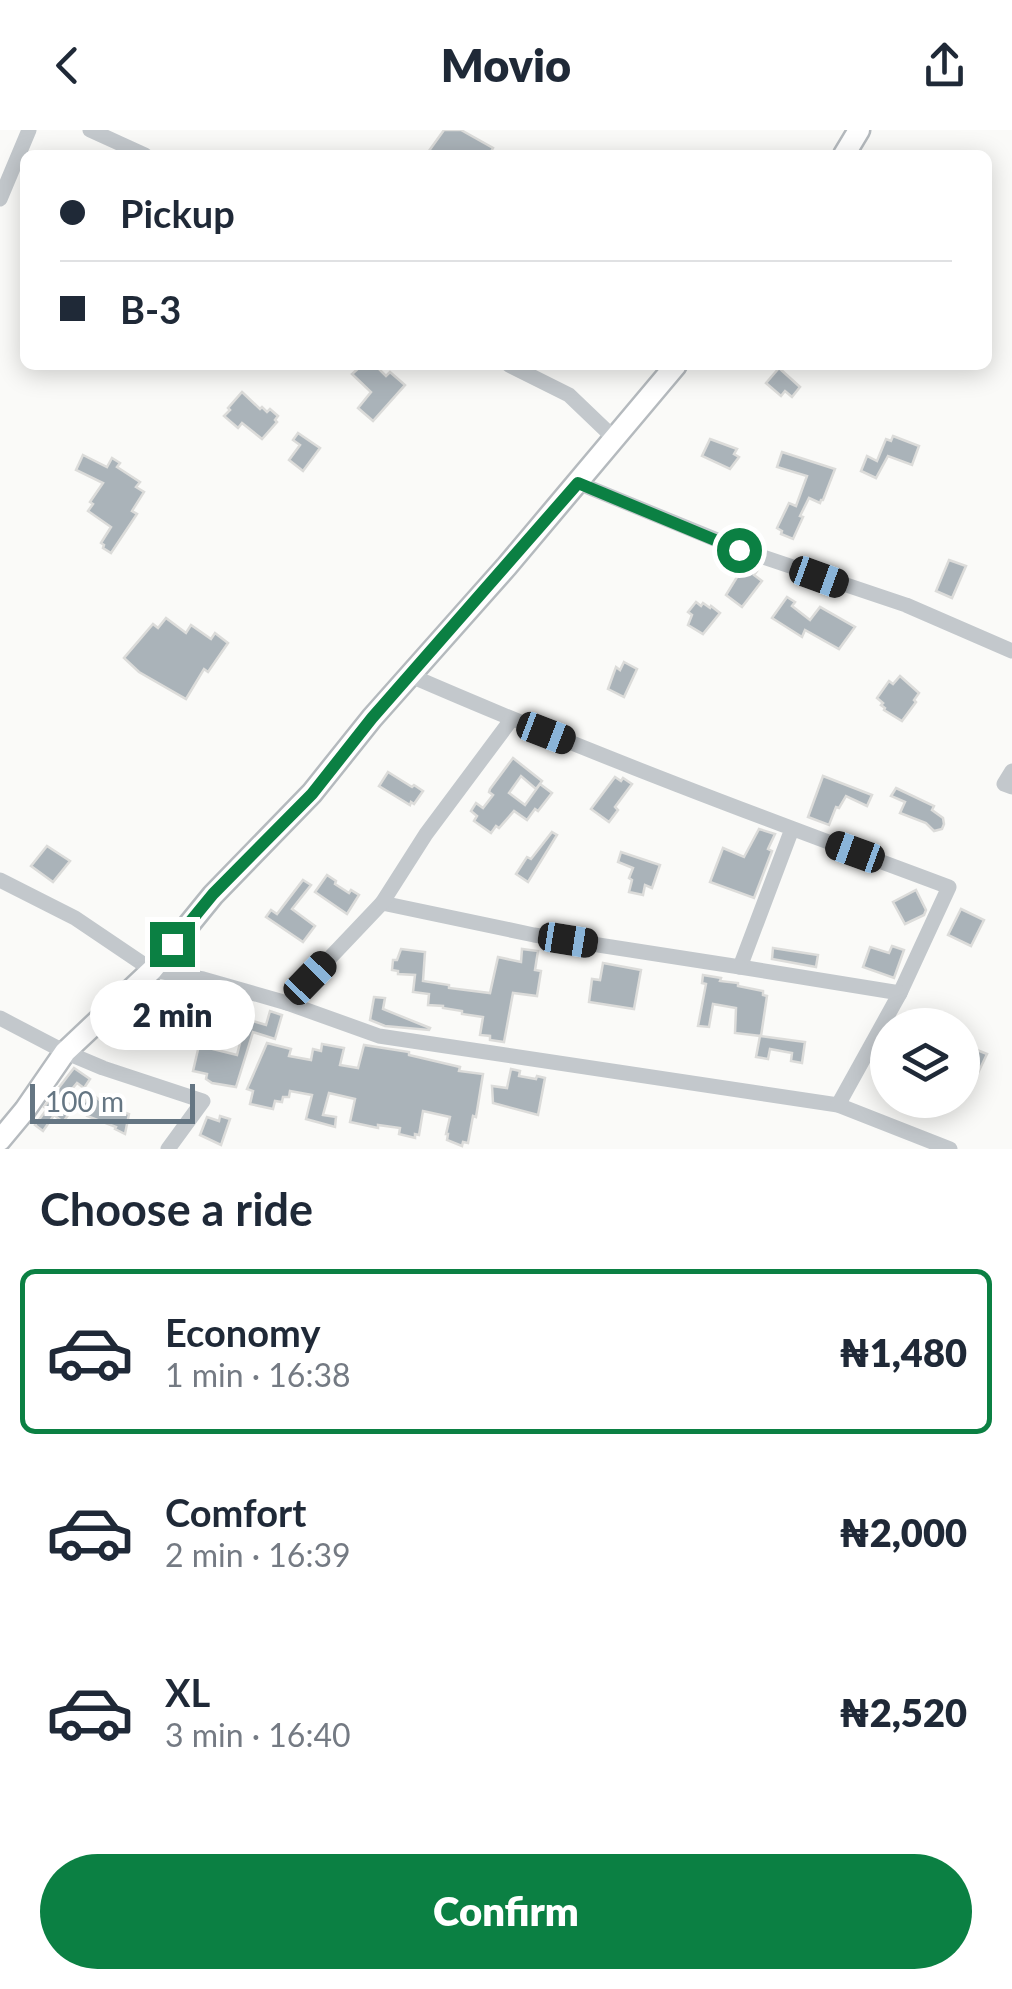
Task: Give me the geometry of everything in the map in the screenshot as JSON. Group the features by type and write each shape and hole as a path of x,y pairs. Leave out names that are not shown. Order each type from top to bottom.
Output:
{"main road":[{"path":"0,1140 65,1052 152,970 213,894 312,794 372,718 672,370"}],"street":[{"path":"90,130 134,150"},
{"path":"0,199 20,151"},
{"path":"519,370 569,395 614,438"},
{"path":"578,483 739,550 906,605 1012,651"},
{"path":"410,675 511,720 949,887 900,993 838,1105"},
{"path":"286,1004 382,903 426,834 511,720"},
{"path":"1012,771 1004,784 1012,787"},
{"path":"740,967 792,829"},
{"path":"0,880 75,918 152,970 203,979 379,1036 838,1105 950,1149"},
{"path":"382,903 534,935 900,993"},
{"path":"0,1018 65,1052 138,1081 203,1100 168,1149"}],"building":[{"path":"444,130 461,130 493,148 492,150 430,150"},
{"path":"356,370 380,370 386,376 390,372 405,385 373,421 358,408 371,392 352,374"},
{"path":"781,370 800,387 792,397 785,391 781,396 766,383"},
{"path":"242,392 260,409 270,409 278,416 262,439 242,423 238,428 224,416"},
{"path":"298,433 320,448 303,471 289,460 300,445 293,440"},
{"path":"893,436 919,446 912,465 888,456 876,478 861,471 867,456 877,461 886,439 891,441"},
{"path":"710,439 737,449 734,454 739,457 730,469 702,456"},
{"path":"782,452 835,469 823,500 820,503 809,498 793,539 777,528 789,503 796,506 807,476 777,467"},
{"path":"83,455 107,467 112,458 120,463 117,467 140,482 136,487 144,492 132,511 137,514 111,553 101,543 111,527 88,511 103,483 76,470"},
{"path":"949,560 966,566 952,598 936,591"},
{"path":"750,566 762,581 742,607 726,595 737,577"},
{"path":"787,597 810,620 820,607 855,627 839,649 805,630 802,637 772,618"},
{"path":"696,602 720,613 703,634 688,625 692,615 688,612"},
{"path":"166,618 186,633 191,625 211,639 215,633 228,643 208,672 204,669 186,699 139,672 124,658 153,624 158,628"},
{"path":"624,662 637,669 624,697 608,689 616,667 620,670"},
{"path":"900,676 919,693 902,721 884,710 877,698 889,681 893,684"},
{"path":"513,758 542,781 536,789 521,776 509,793 525,805 540,784 552,793 527,820 514,811 491,833 474,821 477,816 471,811 476,803 483,808 493,795 490,789"},
{"path":"388,772 423,791 414,804 379,786"},
{"path":"823,776 872,795 867,806 846,796 836,807 829,825 808,817"},
{"path":"615,777 632,784 609,822 591,809"},
{"path":"896,788 934,806 932,810 943,818 942,829 934,831 926,823 900,813 905,802 891,796"},
{"path":"759,829 775,834 754,898 710,882 723,848 744,857"},
{"path":"552,832 557,835 528,882 516,874"},
{"path":"47,846 70,861 53,882 31,866"},
{"path":"621,852 660,865 652,888 645,885 643,895 629,892 633,868 618,862"},
{"path":"327,875 349,893 351,890 359,895 347,914 315,892"},
{"path":"303,880 311,885 292,909 315,926 303,942 266,917 271,910 277,914"},
{"path":"916,890 926,910 924,915 905,924 893,902"},
{"path":"961,909 984,920 971,946 948,935"},
{"path":"892,946 904,950 894,978 863,967 870,947 889,953"},
{"path":"773,948 818,955 816,967 772,959"},
{"path":"401,949 425,952 423,981 490,993 498,957 521,962 522,949 538,951 535,970 541,971 537,996 513,993 504,1042 490,1040 490,1036 480,1035 483,1017 428,1005 429,994 413,992 415,975 392,970 393,960 397,960"},
{"path":"603,963 641,970 634,1009 589,1002 592,979 600,980"},
{"path":"703,975 763,991 767,996 761,1036 735,1033 736,1008 713,1004 709,1027 698,1026 706,984 702,983"},
{"path":"181,987 200,992 189,1029 213,1035 209,1048 237,1055 246,1019 266,1025 270,1011 282,1015 275,1039 253,1032 236,1087 212,1083 206,1079 207,1074 193,1071 200,1041 178,1035 184,1009 175,1006"},
{"path":"374,997 385,998 383,1009 429,1030 385,1026 370,1020"},
{"path":"760,1036 805,1042 802,1063 791,1061 792,1053 770,1049 768,1059 756,1057"},
{"path":"267,1043 291,1049 289,1056 311,1060 313,1049 321,1051 322,1044 344,1048 340,1065 358,1068 364,1045 409,1052 460,1067 459,1071 483,1074 468,1143 463,1142 462,1146 447,1140 450,1117 423,1111 415,1138 399,1134 400,1128 350,1122 355,1099 329,1093 323,1115 336,1117 335,1127 306,1119 312,1095 290,1091 282,1102 275,1101 273,1109 250,1104 253,1091 247,1089"},
{"path":"74,1068 90,1079 84,1088 77,1083 63,1100 74,1107 63,1122 54,1115 43,1131 35,1125"},
{"path":"511,1069 520,1071 519,1076 545,1078 538,1115 493,1103 492,1086 507,1088"},
{"path":"92,1094 107,1106 129,1114 125,1134 87,1116 79,1108"},
{"path":"220,1116 230,1119 221,1145 200,1135 207,1117 219,1121"}],"route":[{"path":"172,944 213,894 312,794 372,718 578,483 739,550"}]}
